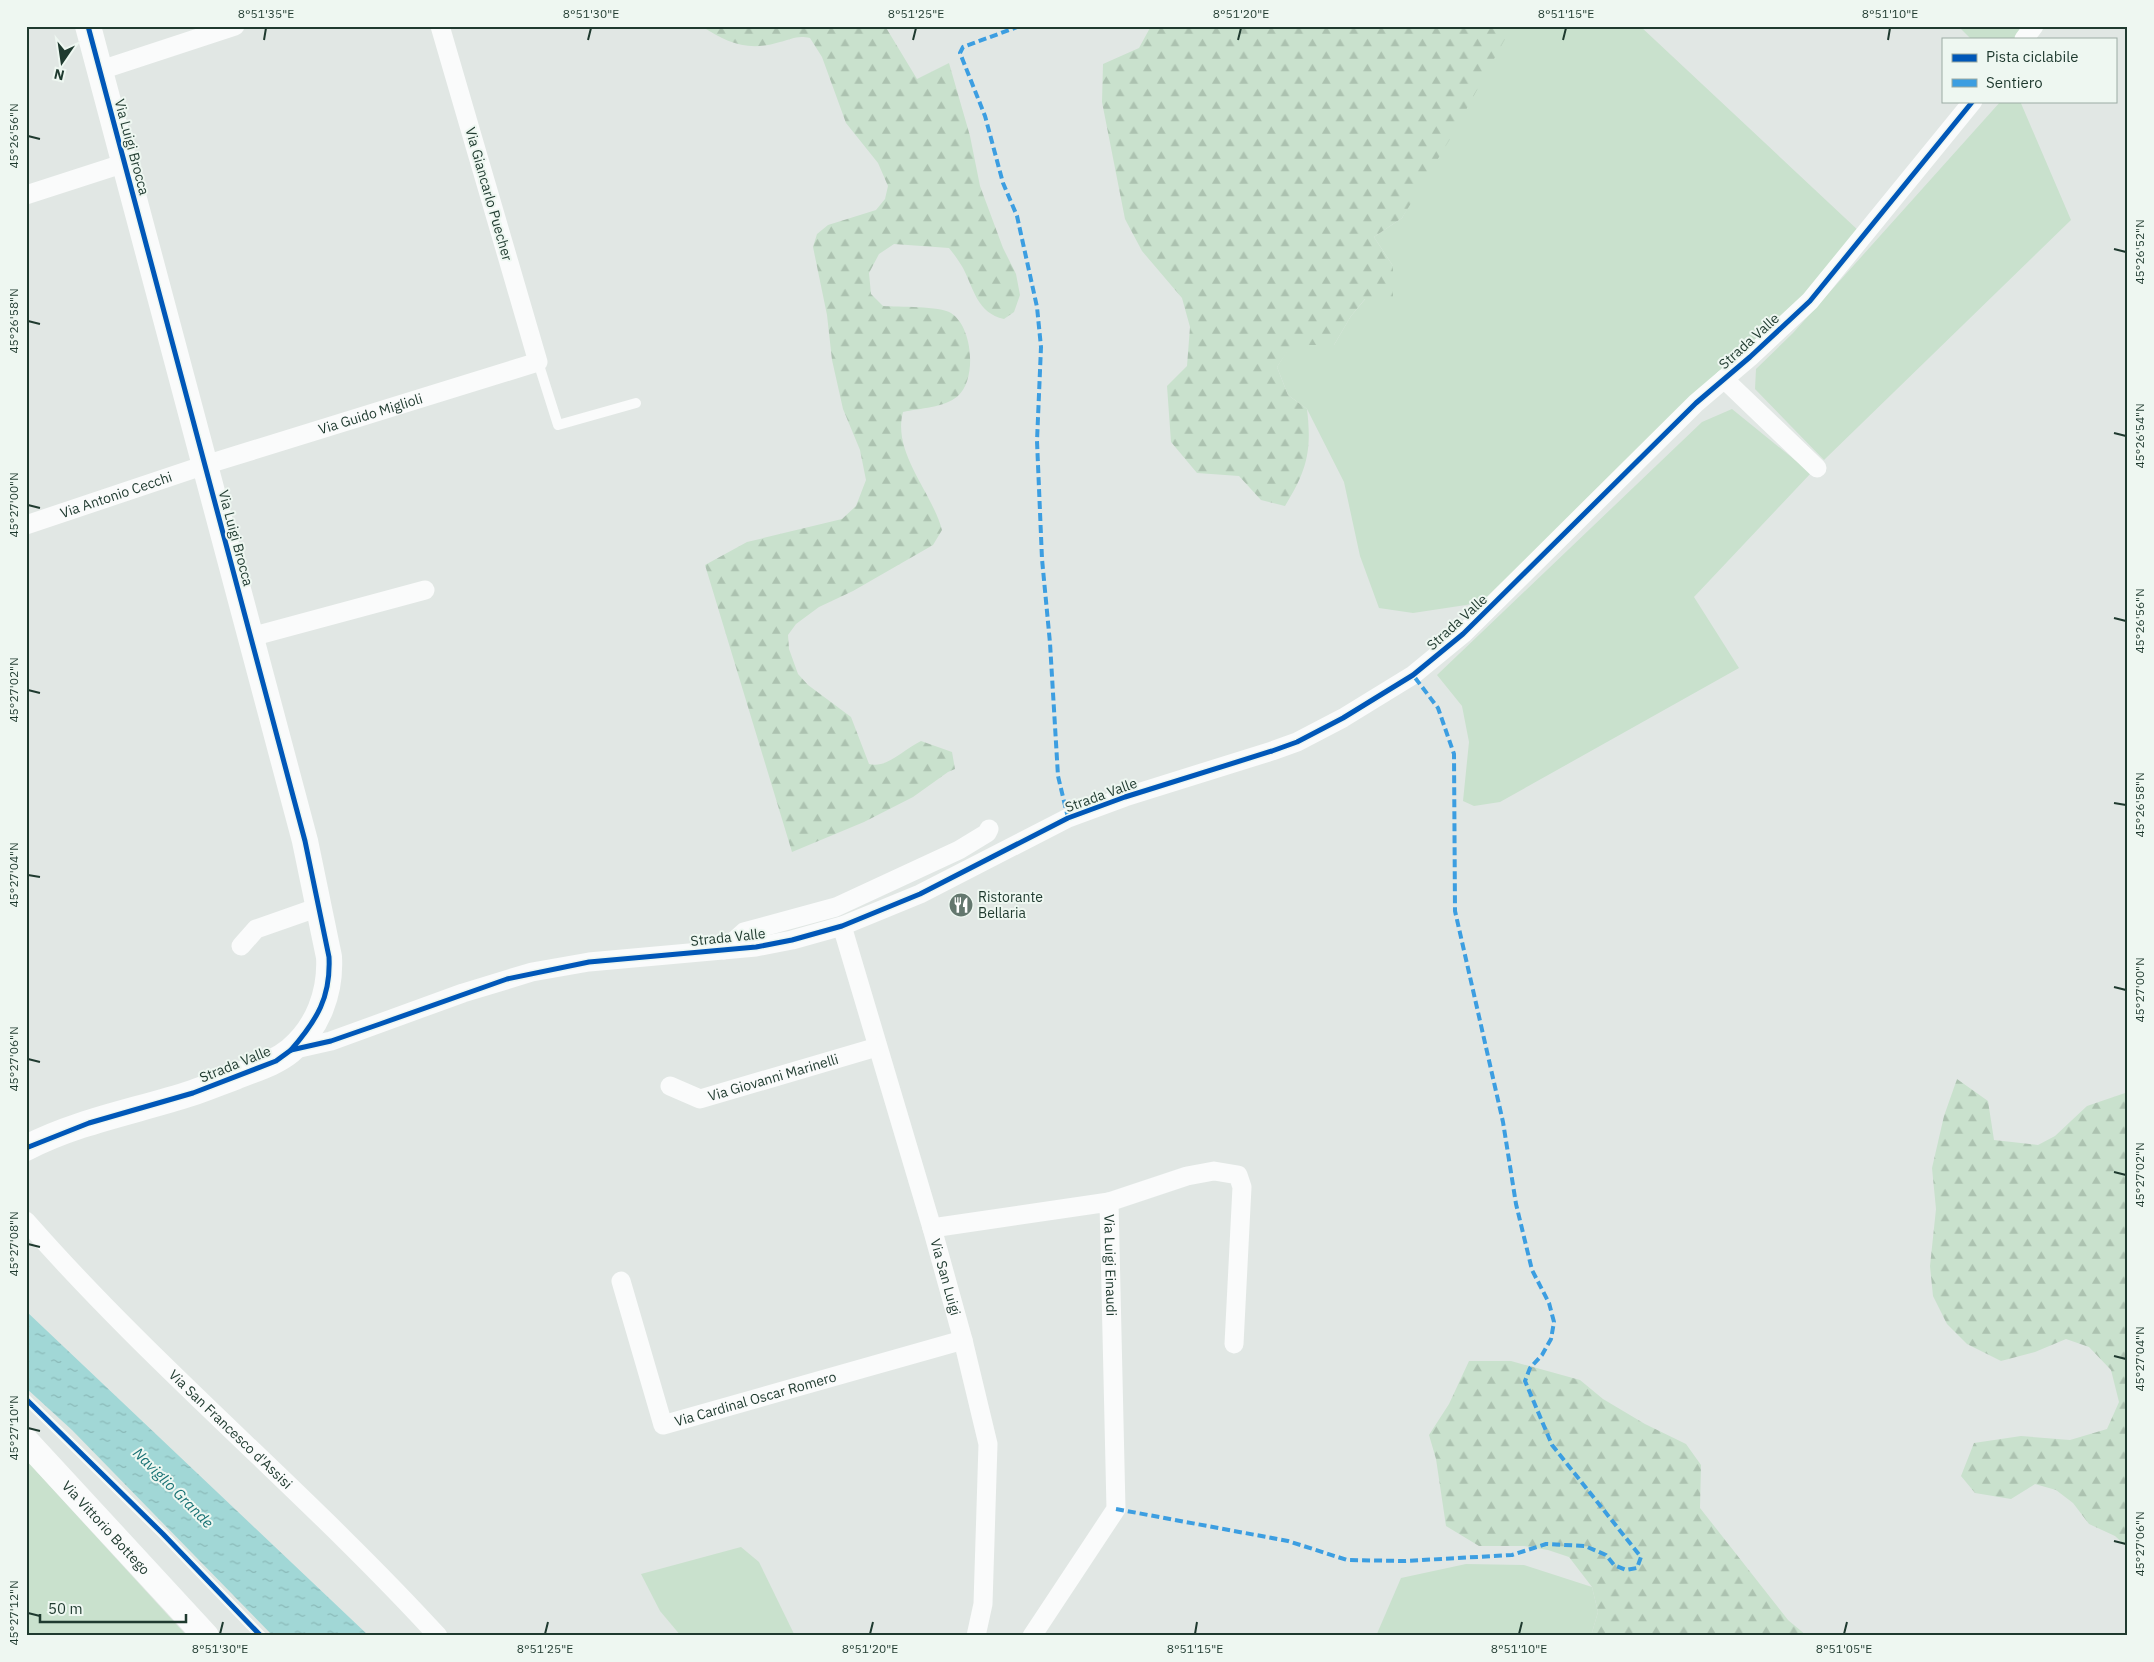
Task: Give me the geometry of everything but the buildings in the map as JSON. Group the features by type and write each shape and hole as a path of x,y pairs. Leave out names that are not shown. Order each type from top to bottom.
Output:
{"street":[{"name":"Via Luigi Brocca","path":"88,26 305,841 329,956 325,1001 291,1050"},
{"path":"100,70 236,26"},
{"name":"Via Giancarlo Puecher","path":"440,26 538,362"},
{"path":"2025,38 2034,26"},
{"name":"Strada Valle","path":"26,1148 89,1123 192,1093 276,1061 291,1050 331,1041 464,993 532,972 590,962 724,950 792,940 842,926 920,894 1068,818 1124,797 1272,752 1297,742 1343,718 1413,674 1463,634 1533,568 1552,545 1634,464 1810,300 1972,102"},
{"path":"26,195 125,163"},
{"name":"Via Guido Miglioli","path":"205,465 538,362"},
{"path":"1724,379 1817,468"},
{"name":"Via Antonio Cecchi","path":"26,525 205,465"},
{"path":"251,637 425,590"},
{"path":"724,950 744,932 836,907 904,877 959,850 987,833 989,829"},
{"path":"241,946 256,929 319,907"},
{"name":"Via San Luigi","path":"842,926 932,1228 963,1340 988,1444 983,1604 976,1636"},
{"name":"Via Giovanni Marinelli","path":"670,1086 700,1099 877,1047"},
{"path":"1109,1202 1187,1176 1214,1171 1238,1175 1242,1187 1234,1344"},
{"name":"Via Luigi Einaudi","path":"932,1228 1109,1202 1116,1508 1032,1636"},
{"name":"Via San Francesco d'Assisi","path":"26,1221 52,1251 186,1388 399,1594 438,1636"},
{"name":"Via Cardinal Oscar Romero","path":"621,1281 663,1425 963,1340"},
{"name":"Via Vittorio Bottego","path":"26,1440 206,1636"}],"lane":[{"path":"538,362 558,426 636,403"},
{"path":"26,1399 163,1534 261,1636"}],"green space":[{"path":"701,26 885,26 917,79 949,63 970,136 980,186 1003,248 1016,274 1020,295 1014,312 1004,319 995,316 982,306 963,268 949,248 894,244 879,254 869,273 871,294 883,306 929,308 951,313 964,329 968,341 970,366 968,378 958,396 946,403 903,412 901,427 903,442 908,457 942,530 933,545 853,591 819,607 796,624 788,635 789,649 798,674 808,685 851,717 869,764 876,765 889,761 921,741 952,752 955,769 913,797 864,822 792,852 705,565 747,542 842,519 856,506 866,480 860,450 843,409 832,360 827,315 813,247 817,234 828,225 876,210 885,199 888,186 878,163 846,123 822,57 810,38 798,37 769,45 748,46 729,41"},
{"path":"1151,26 1510,26 1510,30 1450,139 1402,218 1374,237 1393,266 1393,299 1365,299 1351,316 1334,345 1292,345 1277,367 1288,395 1307,409 1309,437 1303,471 1285,506 1261,500 1239,476 1197,473 1171,442 1167,386 1187,366 1190,327 1182,298 1142,251 1125,219 1102,102 1103,64 1139,48"},
{"path":"1509,26 1640,26 1860,232 1807,291 1492,599 1413,613 1379,608 1360,556 1344,482 1307,409 1288,395 1277,367 1291,345 1334,345 1351,316 1393,266 1374,237 1402,218"},
{"path":"1958,26 2027,26 2018,38 1970,38"},
{"path":"2000,102 2020,102 2071,220 1824,460 1755,389 1756,369 1793,333"},
{"path":"1732,409 1811,473 1694,597 1739,668 1500,802 1474,806 1463,801 1469,742 1462,706 1437,675 1702,422"},
{"path":"1957,1079 1988,1101 1994,1140 2038,1145 2055,1136 2087,1106 2128,1092 2128,1548 2115,1536 2089,1524 2073,1503 2056,1490 2035,1484 2011,1499 1975,1493 1961,1476 1974,1443 2021,1436 2070,1440 2107,1429 2119,1402 2111,1370 2089,1347 2066,1339 2035,1352 2001,1361 1967,1344 1947,1324 1933,1296 1930,1266 1936,1209 1932,1168 1944,1116"},
{"path":"1469,1361 1511,1361 1580,1380 1603,1399 1645,1424 1686,1444 1701,1465 1700,1508 1788,1620 1807,1636 1591,1636 1598,1612 1592,1587 1569,1557 1548,1550 1524,1546 1479,1546 1446,1526 1436,1459 1429,1435 1449,1404"},
{"path":"26,1460 187,1636 26,1636"},
{"path":"741,1547 759,1562 795,1636 681,1636 660,1611 641,1574"},
{"path":"1466,1564 1524,1565 1592,1587 1598,1612 1591,1636 1376,1636 1401,1578"}],"water":[{"name":"Naviglio Grande","path":"26,1311 369,1636 273,1636 72,1430 26,1388"}],"marked path":[{"path":"1020,26 963,47 960,53 985,116 1003,183 1017,216 1037,307 1041,347 1037,441 1042,559 1050,643 1058,776 1068,818"},
{"path":"1116,1509 1288,1541 1347,1560 1405,1561 1512,1555 1546,1544 1585,1546 1606,1555 1614,1565 1626,1570 1637,1568 1641,1557 1552,1445 1525,1381 1530,1368 1542,1355 1551,1339 1554,1322 1549,1303 1532,1270 1516,1204 1503,1122 1455,911 1454,754 1438,708 1413,675"}],"cycle path":[{"path":"88,26 305,841 329,957 328,984 321,1007 291,1050"},
{"path":"26,1148 89,1123 193,1093 276,1061 291,1050 331,1041 507,979 589,962 756,947 792,940 842,926 920,894 1068,818 1125,797 1297,742 1343,718 1413,675 1463,634 1696,403 1750,357 1810,301 1972,102"},
{"path":"26,1399 163,1534 261,1636"}],"place":[{"name":"Ristorante Bellaria","path":"961,905"}]}
